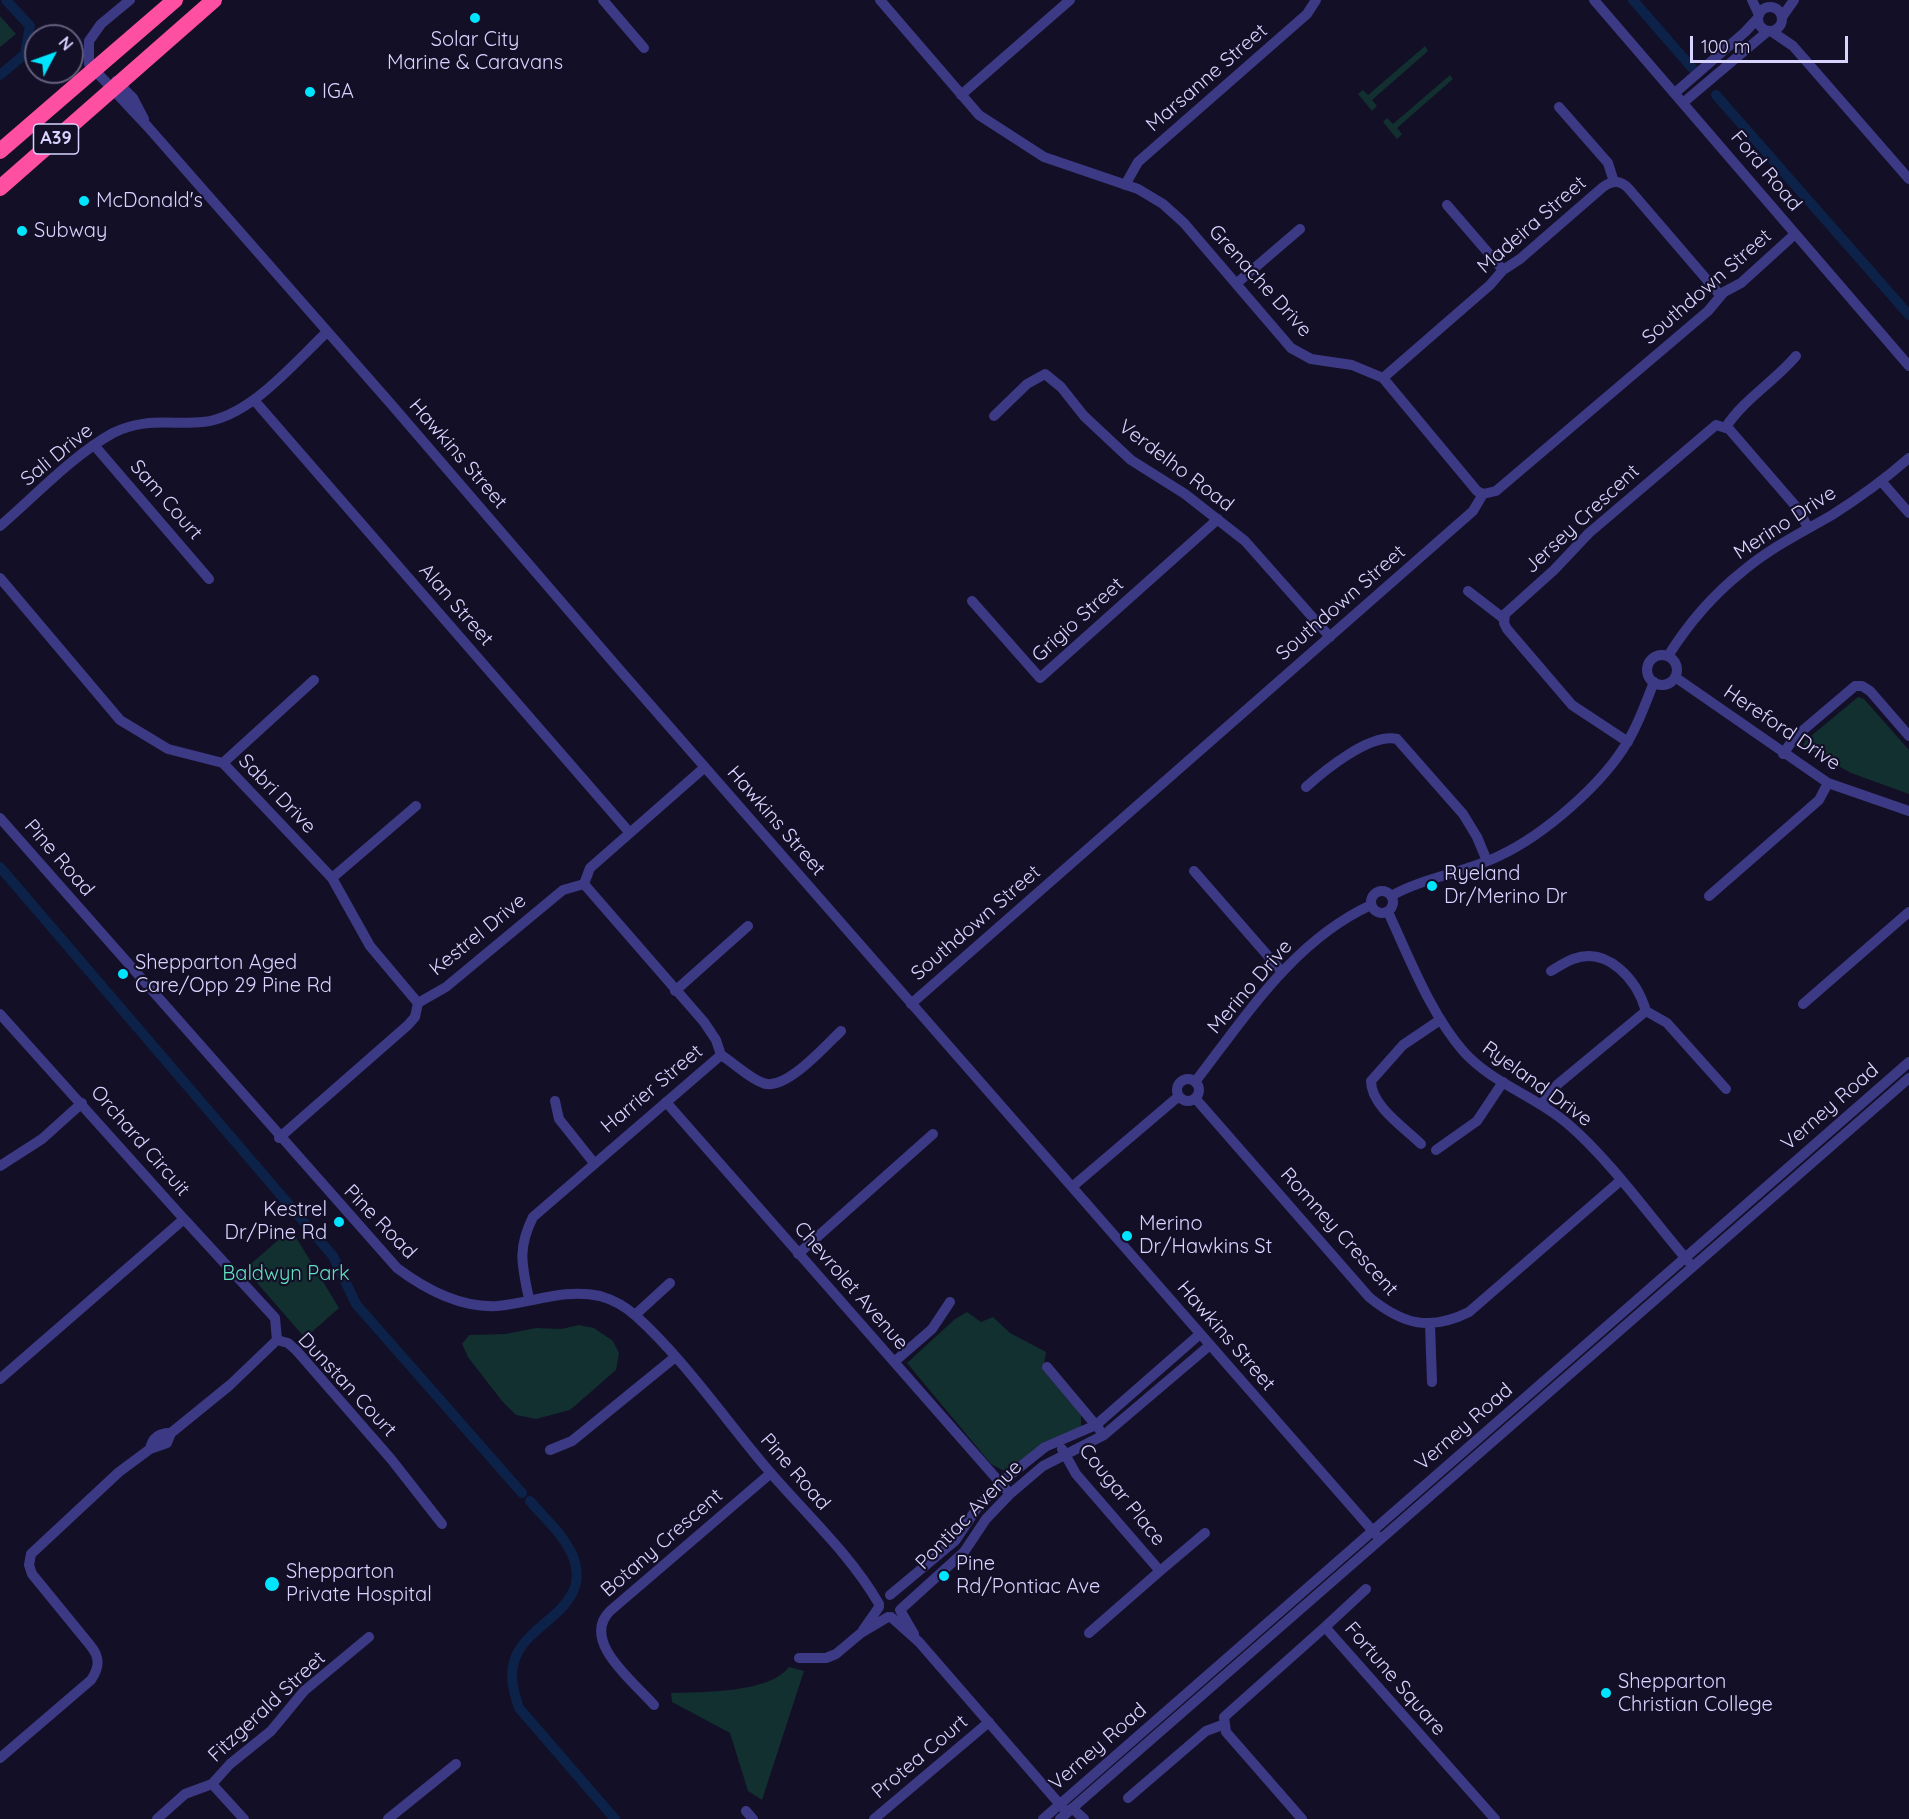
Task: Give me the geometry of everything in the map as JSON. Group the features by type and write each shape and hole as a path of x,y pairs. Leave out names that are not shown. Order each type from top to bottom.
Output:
{"highway":[{"name":"A39","path":"0,151 175,0"},
{"name":"A39","path":"0,188 214,0"}],"street":[{"path":"116,87 89,64 89,41 101,24 130,0"},
{"path":"603,0 644,48"},
{"name":"Grenache Drive","path":"880,0 979,115 1044,157 1125,185 1163,204 1184,223 1291,348 1300,354 1323,362 1352,365 1383,378 1477,491 1483,494"},
{"path":"961,95 1070,0"},
{"name":"Marsanne Street","path":"1125,185 1138,162 1307,15 1316,0"},
{"name":"Ford Road","path":"1594,0 1676,92 1909,366"},
{"path":"1752,0 1762,28 1793,46 1909,179"},
{"path":"1759,0 1782,18 1793,46"},
{"path":"1676,92 1745,32 1763,10 1786,0"},
{"path":"1684,102 1769,31 1777,29 1794,0"},
{"name":"Hawkins Street","path":"116,87 133,98 148,127 1375,1534"},
{"path":"1559,107 1605,159 1614,182"},
{"name":"Madeira Street","path":"1383,378 1490,285 1503,270 1520,259 1603,187 1614,182 1622,183 1629,189 1720,296"},
{"path":"1447,205 1503,270"},
{"path":"1237,283 1300,229"},
{"name":"Southdown Street","path":"911,1004 1473,511 1483,494 1496,491 1708,311 1720,296 1741,283 1795,234"},
{"name":"Sali Drive","path":"0,526 94,445 115,432 166,420 202,422 223,418 254,400 327,332"},
{"path":"1796,356 1766,387 1736,411 1726,426 1799,510 1808,528"},
{"name":"Verdelho Road","path":"994,416 1028,384 1045,374 1061,387 1084,416 1131,460 1185,494 1245,541 1330,637"},
{"name":"Alan Street","path":"254,400 630,833"},
{"name":"Jersey Crescent","path":"1503,618 1508,610 1554,570 1589,533 1663,468 1711,427 1726,426"},
{"name":"Sam Court","path":"94,445 210,579"},
{"name":"Merino Drive","path":"1668,656 1692,622 1729,582 1757,560 1882,482 1909,458"},
{"path":"1882,482 1909,513"},
{"name":"Grigio Street","path":"972,601 1040,678 1218,519"},
{"name":"Sabri Drive","path":"0,578 120,720 168,750 223,763 332,878 370,946 418,1003"},
{"path":"1468,591 1503,618 1507,629 1572,705 1628,742"},
{"path":"1658,655 1668,656 1676,667 1675,677 1663,684 1654,682 1647,670 1650,660 1658,655"},
{"name":"Hereford Drive","path":"1675,677 1828,783 1909,811"},
{"path":"223,763 314,680"},
{"path":"1391,896 1413,885 1487,861 1522,843 1557,818 1602,775 1628,742 1654,682"},
{"path":"1783,754 1796,737 1855,686 1862,686 1870,691 1909,736"},
{"path":"1306,787 1339,761 1382,739 1397,740 1463,814 1487,861"},
{"path":"584,884 590,868 705,767"},
{"path":"1709,896 1819,800 1828,783"},
{"path":"332,878 416,806"},
{"name":"Pine Road","path":"0,818 379,1250 420,1285 442,1295 469,1303 497,1306 558,1293 599,1296 612,1300 635,1316 674,1358 850,1563 879,1606"},
{"path":"1194,871 1282,972"},
{"name":"Harrier Street","path":"529,1299 520,1254 533,1216 721,1055 716,1040 704,1022 584,884"},
{"name":"Kestrel Drive","path":"418,1003 446,987 563,890 584,884"},
{"path":"1382,891 1391,896 1393,906 1388,912 1378,913 1371,905 1376,893 1382,891"},
{"name":"Merino Drive","path":"1195,1082 1282,972 1329,930 1371,905"},
{"name":"Ryeland Drive","path":"1388,912 1440,1020 1464,1052 1481,1068 1541,1105 1576,1131 1689,1262"},
{"path":"1803,1004 1909,912"},
{"path":"675,991 748,926"},
{"path":"1551,971 1573,959 1599,956 1620,970 1641,996 1646,1011 1667,1023 1726,1089"},
{"path":"279,1138 408,1024 415,1017 418,1003"},
{"path":"1541,1105 1558,1084 1646,1011"},
{"name":"Orchard Circuit","path":"0,1014 184,1219 0,1379"},
{"path":"1421,1144 1380,1103 1372,1091 1371,1081 1403,1045 1440,1020"},
{"path":"721,1055 761,1083 771,1086 784,1082 841,1031"},
{"name":"Verney Road","path":"1689,1262 1909,1062"},
{"name":"Verney Road","path":"1043,1819 1065,1811 1375,1534 1689,1262 1909,1077"},
{"path":"1072,1187 1179,1096 1179,1083 1185,1079 1195,1082 1199,1092 1195,1098 1185,1100 1179,1096"},
{"path":"1436,1150 1477,1121 1503,1082"},
{"name":"Romney Crescent","path":"1195,1098 1369,1297 1388,1312 1410,1322 1430,1324 1456,1318 1474,1308 1620,1181"},
{"path":"555,1101 559,1119 594,1163"},
{"name":"Chevrolet Avenue","path":"666,1102 1010,1494"},
{"path":"0,1166 42,1140 82,1103"},
{"path":"798,1254 933,1134"},
{"name":"Dunstan Court","path":"184,1219 275,1318 277,1340 288,1343 296,1350 391,1459 442,1524"},
{"path":"635,1316 670,1283"},
{"path":"894,1362 932,1329 950,1302"},
{"path":"1430,1324 1432,1382"},
{"name":"Pontiac Avenue","path":"890,1595 955,1541 977,1508 1000,1483 1038,1452 1096,1425 1200,1334"},
{"path":"0,1758 91,1680 98,1665 98,1655 32,1574 29,1565 31,1554 119,1472 150,1449 151,1442 160,1434 171,1433 230,1385 277,1340"},
{"name":"Pontiac Avenue","path":"901,1609 964,1552 986,1519 1010,1494 1043,1466 1064,1453 1104,1435 1210,1345"},
{"path":"550,1450 572,1441 674,1358"},
{"path":"1047,1367 1104,1435"},
{"name":"Cougar Place","path":"1058,1441 1076,1474 1160,1571"},
{"name":"Botany Crescent","path":"654,1705 604,1648 600,1633 601,1623 610,1611 771,1473"},
{"name":"Cougar Place","path":"1089,1633 1205,1533"},
{"name":"Pine Road","path":"850,1563 890,1595"},
{"path":"1325,1627 1366,1589"},
{"path":"861,1633 882,1598 890,1595 898,1599 919,1642"},
{"path":"879,1606 881,1614 889,1617 919,1642 1065,1811 1084,1819"},
{"path":"799,1658 826,1658 836,1654 861,1633 901,1609"},
{"name":"Fortune Square","path":"1225,1724 1224,1716 1325,1627 1495,1819"},
{"name":"Fitzgerald Street","path":"157,1819 185,1794 212,1784 230,1764 271,1731 304,1691 369,1636"},
{"name":"Protea Court","path":"874,1819 989,1722"},
{"path":"1128,1798 1206,1731 1225,1724 1226,1732 1302,1819"},
{"path":"388,1819 456,1764"},
{"path":"212,1784 244,1819"}],"green space":[{"path":"0,16 16,34 0,47"},
{"path":"1425,46 1428,51 1372,100 1377,106 1372,111 1358,94 1363,90 1368,95"},
{"path":"1450,75 1453,79 1397,128 1402,134 1397,139 1383,122 1387,118 1393,124"},
{"path":"1858,697 1864,699 1909,750 1909,794 1851,773 1803,746 1805,741"},
{"name":"Baldwyn Park","path":"291,1229 339,1308 305,1338 245,1269"},
{"path":"967,1312 981,1322 993,1317 1010,1333 1046,1352 1043,1370 1081,1415 1081,1428 1044,1442 1004,1471 991,1464 907,1363 955,1319"},
{"path":"579,1325 594,1328 613,1341 619,1353 616,1370 570,1410 536,1419 516,1415 502,1401 468,1357 462,1344 469,1335 505,1334 536,1328 561,1329"},
{"path":"789,1667 804,1671 762,1800 748,1791 730,1733 672,1702 671,1693 717,1691 751,1686 780,1676"}],"waterway":[{"path":"0,75 25,54 30,26 6,0"},
{"path":"1633,0 1693,69"},
{"path":"1716,95 1909,315"},
{"path":"0,867 333,1256 356,1304 522,1493"},
{"path":"530,1501 567,1545 577,1570 575,1586 569,1599 525,1642 517,1654 512,1675 515,1695 519,1708 615,1819"}],"place":[{"name":"Solar City Marine & Caravans","path":"475,18"},
{"name":"IGA","path":"310,92"},
{"name":"McDonald's","path":"84,201"},
{"name":"Subway","path":"22,231"},
{"name":"Ryeland Dr/Merino Dr","path":"1432,886"},
{"name":"Shepparton Aged Care/Opp 29 Pine Rd","path":"123,974"},
{"name":"Kestrel Dr/Pine Rd","path":"339,1222"},
{"name":"Merino Dr/Hawkins St","path":"1127,1236"},
{"name":"Pine Rd/Pontiac Ave","path":"944,1576"},
{"name":"Shepparton Private Hospital","path":"272,1584"},
{"name":"Shepparton Christian College","path":"1606,1693"}]}
